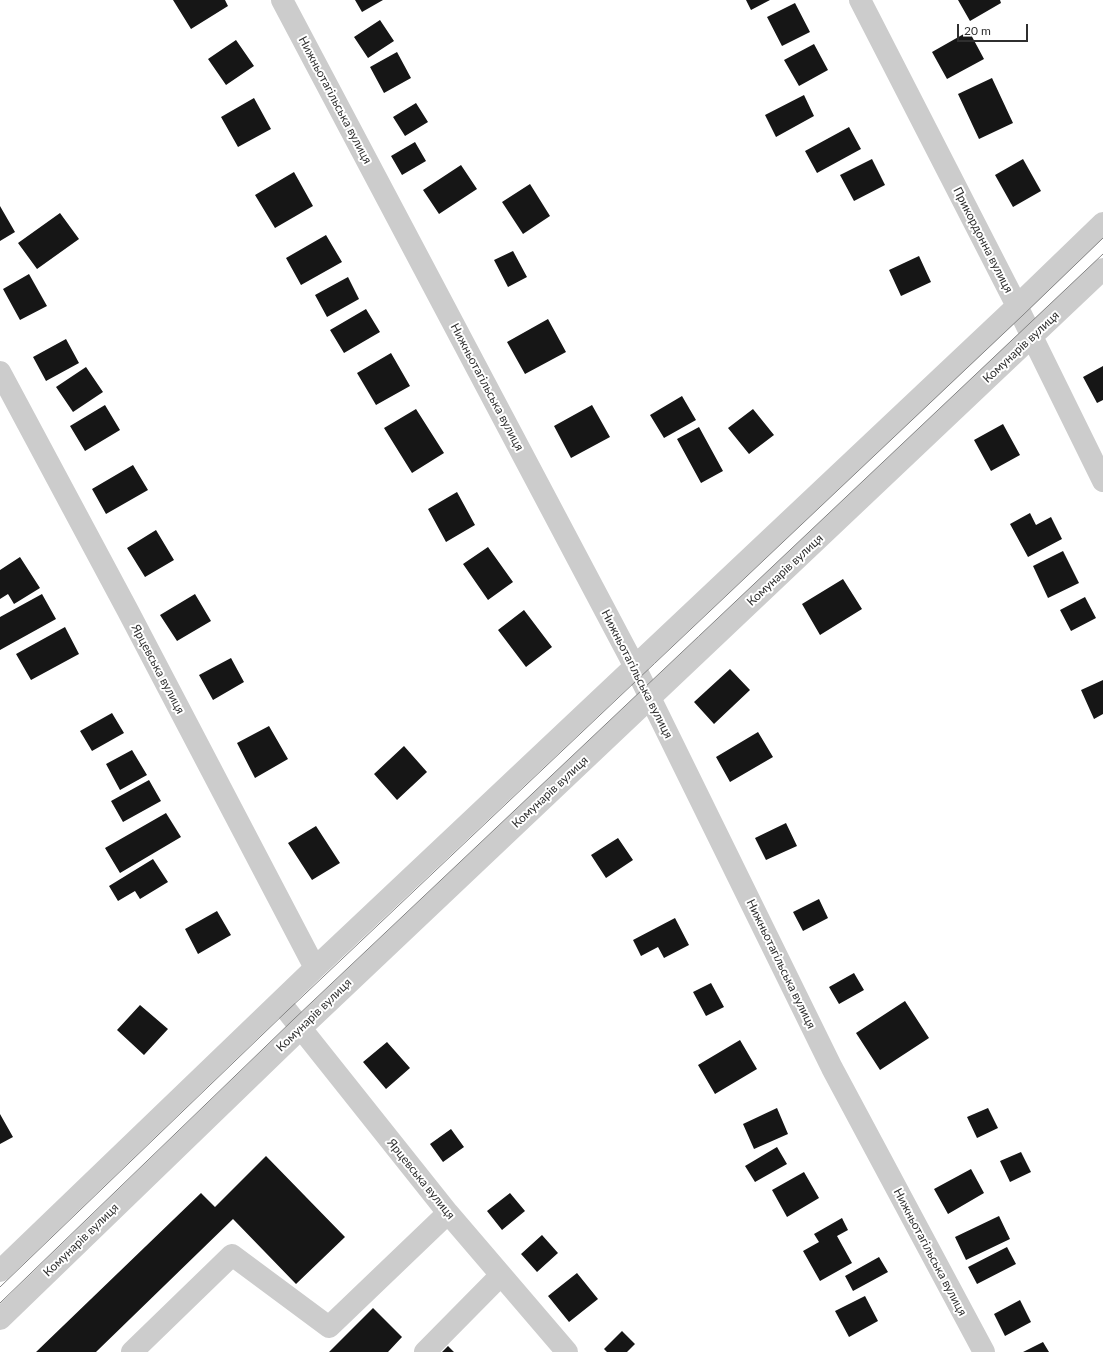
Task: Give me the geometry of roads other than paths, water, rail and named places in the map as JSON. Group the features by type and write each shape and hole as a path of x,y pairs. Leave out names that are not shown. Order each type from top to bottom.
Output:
{"street":[{"name":"Нижньотагільська вулиця","path":"282,0 635,667 832,1068 984,1352"},
{"name":"Прикордонна вулиця","path":"860,0 1018,306 1103,481"},
{"path":"0,1271 315,968 1018,306 1103,223"},
{"name":"Комунарів вулиця","path":"4,1308 1103,269"},
{"name":"Ярцевська вулиця","path":"0,372 132,618 315,968"},
{"name":"Ярцевська вулиця","path":"280,1002 448,1213 566,1352"},
{"path":"132,1352 232,1255 329,1327 448,1213"},
{"path":"425,1352 501,1275"}],"tram line":[{"path":"0,1287 287,1011 1103,238"},
{"path":"0,1303 294,1019 1103,254"}]}
